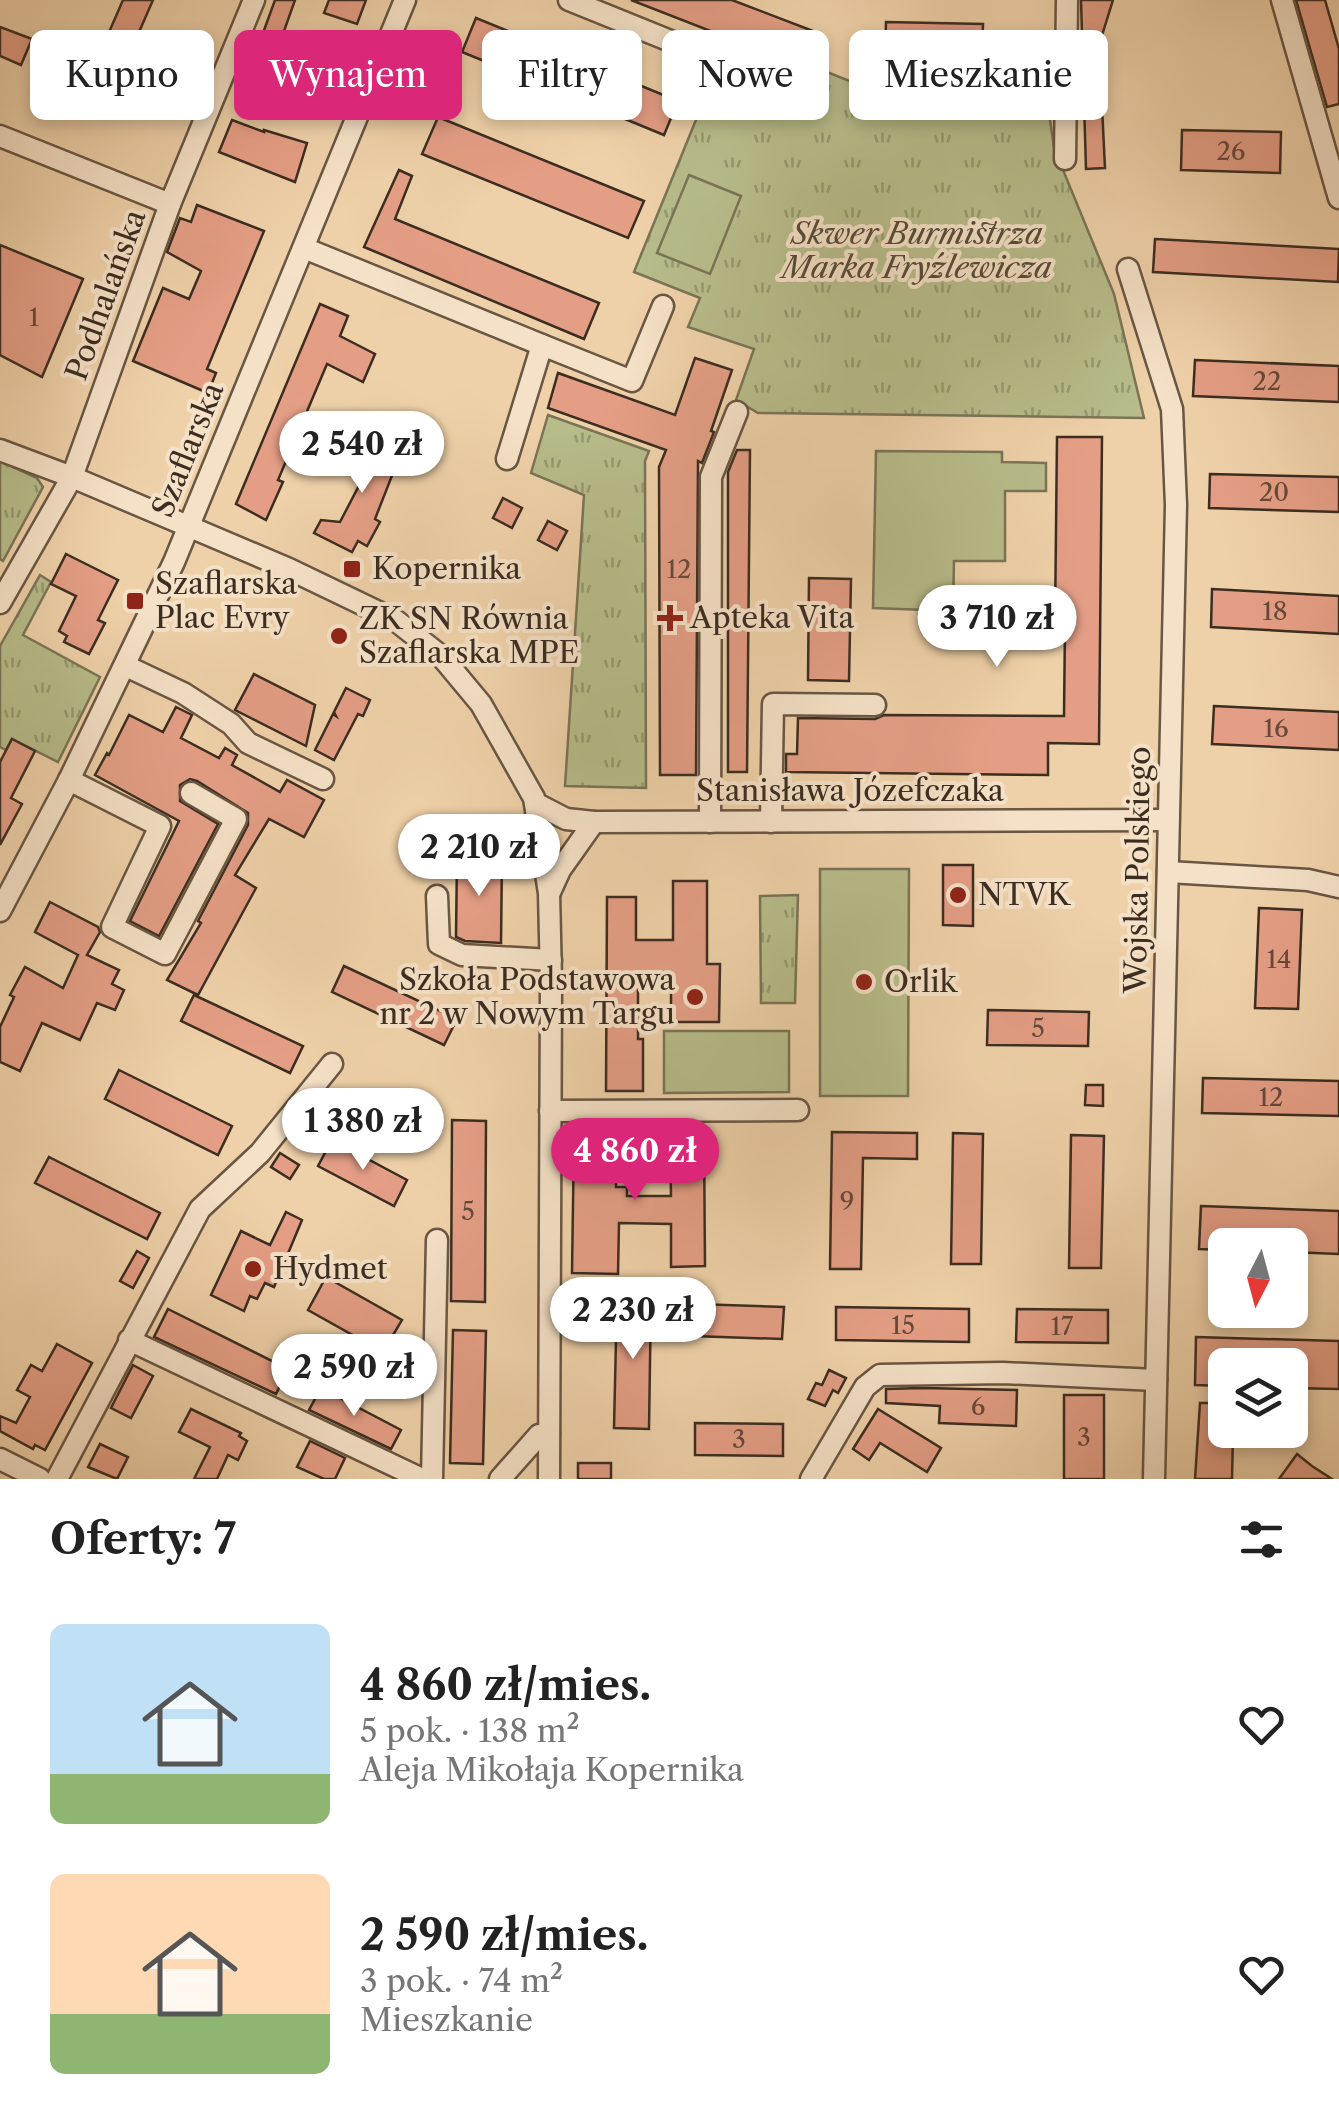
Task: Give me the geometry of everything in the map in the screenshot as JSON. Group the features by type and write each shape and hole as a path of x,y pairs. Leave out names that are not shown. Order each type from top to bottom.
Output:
{"street":[{"name":"Podhalańska","path":"0,603 72,476 170,204 254,0"},
{"name":"Szaflarska","path":"0,912 126,666 188,527 405,0"},
{"path":"569,0 662,38"},
{"path":"1065,159 1068,0"},
{"path":"1282,0 1339,198"},
{"path":"0,136 170,204"},
{"path":"304,248 632,381 663,306"},
{"name":"Wojska Polskiego","path":"1128,269 1172,409 1176,505 1154,1479"},
{"path":"507,459 542,344"},
{"path":"710,822 712,477 737,412"},
{"path":"0,450 72,476 395,620 441,656 481,704 536,804 549,894 549,1479"},
{"path":"126,666 183,693 230,724 248,743 323,779"},
{"path":"771,822 773,704 875,705"},
{"path":"70,780 160,826 112,927 164,954 236,820 191,793"},
{"name":"Stanisława Józefczaka","path":"536,804 566,819 594,822 1168,820"},
{"path":"549,894 560,870 594,822"},
{"path":"1168,872 1308,880 1339,887"},
{"path":"438,896 439,944 462,955 550,960"},
{"path":"57,1479 200,1209 260,1153 332,1064"},
{"path":"550,1111 798,1110"},
{"path":"432,1479 437,1240"},
{"path":"128,1340 422,1479"},
{"path":"810,1479 865,1387 880,1374 1002,1373 1156,1380"},
{"path":"500,1479 539,1435 550,1434"},
{"path":"0,1458 40,1479"}],"green space":[{"name":"Skwer Burmistrza Marka Fryźlewicza","path":"829,73 849,81 849,120 1050,120 1054,148 1114,294 1144,418 758,413 736,400 754,349 688,327 700,298 634,272 696,120 829,120"},
{"path":"689,175 741,196 710,274 657,253"},
{"path":"548,415 649,451 645,461 646,788 565,786 584,495 531,473"},
{"path":"876,451 1002,452 1002,462 1046,463 1046,491 1005,491 1005,561 954,561 953,611 873,608"},
{"path":"0,461 37,478 43,487 3,561 0,559"},
{"path":"40,575 51,582 23,635 100,677 58,762 12,739 6,750 0,747 0,646"},
{"name":"Orlik","path":"820,869 909,869 908,1096 820,1096"},
{"path":"798,895 795,1003 761,1003 760,896"},
{"path":"664,1031 789,1031 789,1092 664,1093"}],"building":[{"path":"123,0 153,0 140,30 110,30"},
{"path":"275,0 295,0 284,30 264,30"},
{"path":"329,0 366,0 357,24 324,13"},
{"path":"631,0 732,0 810,30 708,30"},
{"path":"1081,0 1113,0 1104,30 1082,30"},
{"path":"1296,0 1325,0 1339,49 1339,104 1327,107"},
{"path":"476,18 505,30 482,30 482,60 462,52"},
{"path":"886,22 983,24 983,30 886,30"},
{"path":"0,27 30,38 21,65 0,56"},
{"path":"642,86 662,94 662,120 670,120 664,135 627,120 642,120"},
{"path":"232,120 307,143 295,182 219,152"},
{"path":"437,120 445,120 644,201 628,238 422,154"},
{"path":"1085,120 1103,120 1105,168 1086,169"},
{"path":"1182,130 1281,132 1280,173 1181,170"},
{"path":"399,170 412,176 395,219 599,303 584,339 364,247"},
{"path":"197,205 264,231 207,369 216,373 208,393 133,361 163,288 189,299 201,271 167,252 180,218 191,222"},
{"path":"1155,239 1339,249 1338,282 1153,272"},
{"path":"0,245 83,279 42,377 0,355"},
{"path":"320,304 348,316 340,336 375,354 363,382 327,364 278,480 283,482 266,520 236,504"},
{"path":"695,358 732,370 711,431 714,432 702,463 698,461 696,775 660,775 659,467 666,450 548,408 558,373 675,415"},
{"path":"1195,360 1339,366 1339,402 1193,396"},
{"path":"363,421 386,434 378,448 388,453 383,463 395,468 375,519 380,522 367,546 358,541 352,552 314,533 321,520 340,522 365,474 355,468 368,444 355,436"},
{"path":"1057,437 1102,437 1099,744 1048,743 1048,775 786,772 786,754 797,754 798,718 1064,716 1065,624 1055,622"},
{"path":"737,450 750,450 747,772 728,772 728,472"},
{"path":"1210,474 1339,477 1339,512 1209,508"},
{"path":"503,498 522,508 512,528 493,518"},
{"path":"548,521 567,531 557,550 538,540"},
{"path":"66,554 118,580 98,620 105,623 89,654 64,642 67,636 59,631 76,596 51,584"},
{"path":"809,578 851,579 849,681 808,680"},
{"path":"1212,589 1339,596 1339,634 1211,627"},
{"path":"254,674 315,705 306,746 235,710"},
{"path":"346,688 370,700 363,716 358,714 334,760 315,750 333,714 336,716 334,712"},
{"path":"1214,706 1339,712 1339,750 1212,744"},
{"path":"176,707 192,715 181,738 219,758 225,748 237,755 232,765 280,792 287,780 324,800 304,837 269,819 235,875 256,888 198,995 167,980 201,923 198,921 248,825 248,813 197,781 190,779 180,785 180,801 218,824 159,936 130,921 179,821 95,775 129,715 163,732"},
{"path":"12,739 35,751 11,798 22,804 0,845 0,762"},
{"path":"457,857 502,857 501,943 456,937"},
{"name":"NTVK","path":"943,865 973,865 973,926 943,925"},
{"name":"Szkoła Podstawowa nr 2 w Nowym Targu","path":"673,881 707,881 707,964 720,964 719,1022 671,1022 671,972 638,972 643,1091 606,1091 607,897 636,897 636,940 673,940"},
{"path":"50,902 98,927 100,932 87,955 119,970 112,984 124,990 115,1010 97,1003 80,1040 42,1023 20,1071 0,1062 0,1027 14,997 10,995 25,967 63,988 78,955 35,932"},
{"path":"1259,908 1302,910 1298,1009 1255,1008"},
{"path":"344,966 457,1019 444,1045 332,992"},
{"path":"194,995 303,1046 290,1073 181,1021"},
{"path":"988,1010 1089,1012 1088,1046 987,1045"},
{"path":"119,1070 232,1126 218,1155 105,1099"},
{"path":"1203,1078 1339,1081 1339,1116 1202,1113"},
{"path":"1086,1085 1103,1085 1103,1106 1085,1105"},
{"path":"452,1120 486,1121 485,1302 451,1301"},
{"path":"832,1132 917,1133 917,1159 863,1158 861,1269 830,1269"},
{"path":"953,1133 983,1134 981,1264 951,1264"},
{"path":"704,1135 705,1266 671,1267 671,1224 619,1223 618,1274 572,1273 574,1136 631,1137 631,1157 616,1157 616,1187 627,1187 627,1196 671,1196 670,1136"},
{"path":"1071,1135 1104,1136 1101,1268 1069,1268"},
{"path":"332,1140 407,1180 394,1206 318,1166"},
{"path":"280,1153 299,1165 290,1179 271,1167"},
{"path":"49,1157 160,1213 147,1239 35,1183"},
{"path":"1201,1206 1339,1211 1339,1254 1308,1253 1308,1228 1208,1228 1208,1249 1199,1249"},
{"name":"Hydmet","path":"286,1212 302,1220 274,1287 265,1283 257,1299 250,1296 244,1311 211,1295 241,1231 270,1245"},
{"path":"137,1251 149,1258 133,1288 120,1281"},
{"path":"326,1277 402,1320 383,1352 308,1310"},
{"path":"617,1295 651,1296 649,1429 614,1428"},
{"path":"695,1304 784,1307 782,1339 693,1336"},
{"path":"836,1307 969,1309 969,1342 836,1340"},
{"path":"168,1309 288,1369 276,1394 154,1337"},
{"path":"1017,1309 1108,1310 1108,1343 1016,1342"},
{"path":"453,1330 486,1331 483,1464 450,1463"},
{"path":"1196,1337 1339,1341 1339,1389 1308,1388 1308,1348 1208,1348 1208,1385 1195,1385"},
{"path":"57,1344 92,1363 45,1450 35,1445 33,1449 0,1431 0,1416 16,1423 30,1397 17,1390 31,1365 42,1371"},
{"path":"133,1365 153,1376 131,1418 111,1408"},
{"path":"829,1370 846,1378 838,1393 833,1390 825,1406 808,1399 816,1383 822,1385"},
{"path":"321,1388 401,1430 391,1449 309,1410"},
{"path":"886,1389 1017,1390 1016,1426 939,1423 940,1406 886,1403"},
{"path":"1064,1395 1104,1395 1104,1479 1064,1479"},
{"path":"1200,1403 1208,1403 1208,1448 1233,1448 1232,1479 1195,1479"},
{"path":"191,1409 241,1433 239,1436 247,1441 238,1460 228,1455 217,1479 194,1479 210,1447 179,1432"},
{"path":"878,1409 941,1448 927,1472 880,1443 869,1460 853,1449"},
{"path":"695,1423 783,1424 783,1456 695,1455"},
{"path":"310,1441 345,1458 335,1479 324,1479 297,1467"},
{"path":"100,1444 128,1457 117,1479 88,1467"},
{"path":"1297,1454 1312,1466 1332,1479 1279,1479"},
{"path":"578,1463 611,1463 611,1479 578,1479"}],"place":[{"name":"Kopernika","path":"352,569"},
{"name":"Szaflarska Plac Evry","path":"135,601"},
{"name":"Apteka Vita","path":"670,618"},
{"name":"ZK SN Równia Szaflarska MPE","path":"339,636"},
{"name":"NTVK","path":"958,895"},
{"name":"Orlik","path":"864,982"},
{"name":"Szkoła Podstawowa nr 2 w Nowym Targu","path":"695,997"},
{"name":"Hydmet","path":"253,1269"}]}
